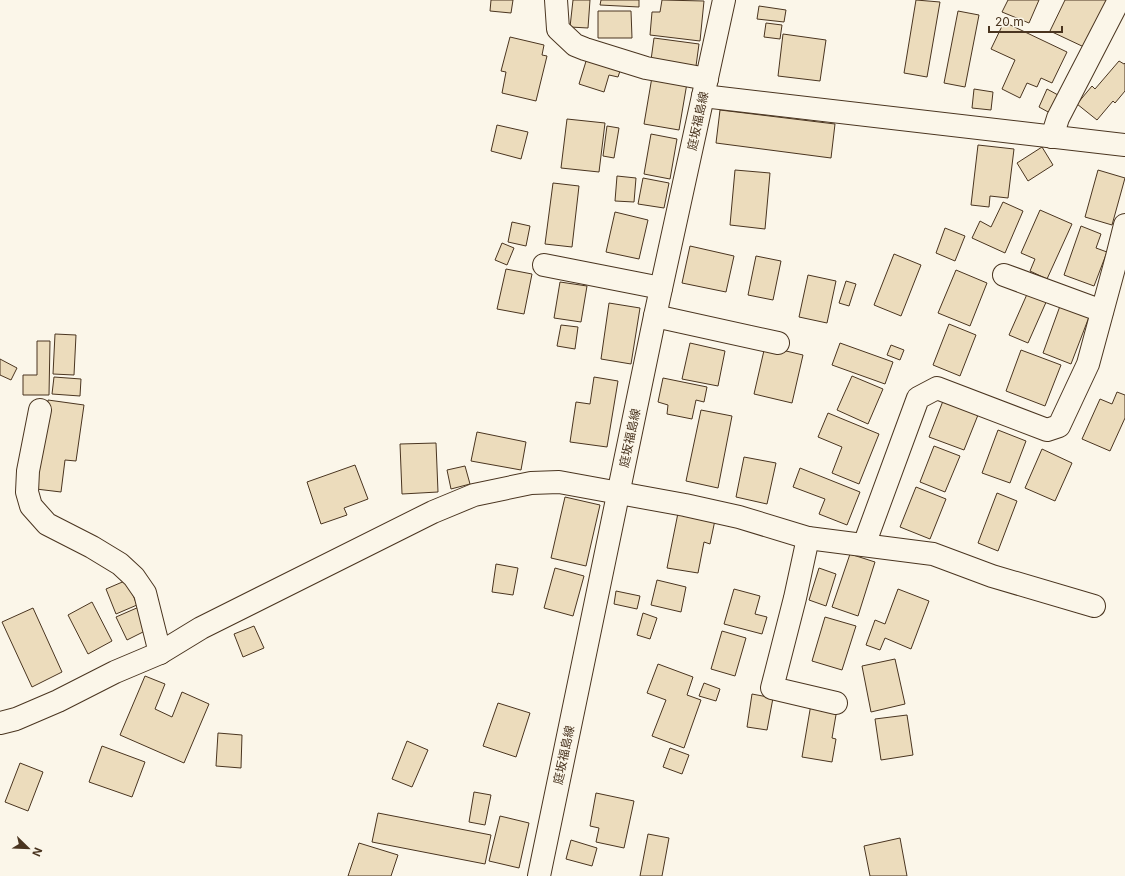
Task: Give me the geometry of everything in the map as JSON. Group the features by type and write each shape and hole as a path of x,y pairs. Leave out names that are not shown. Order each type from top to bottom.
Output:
{"street":[{"path":"556,0 558,29 575,45 705,87 1052,137 1125,145"},
{"name":"庭坂福島線","path":"539,876 655,316 724,0"},
{"path":"1052,137 1058,118 1119,0"},
{"path":"864,544 918,398 936,388 1047,430 1059,426 1088,364 1102,311 1121,258 1125,225"},
{"path":"544,265 661,288"},
{"path":"1004,275 1102,311"},
{"path":"655,316 778,343"},
{"path":"40,410 28,471 27,492 31,506 47,524 92,547 120,564 134,577 145,593 160,653"},
{"path":"0,723 16,719 58,701 115,672 160,653 201,628 433,512 474,495 506,487 531,483 547,482 573,484 685,504 739,517 808,538 933,554 992,576 1094,606"},
{"path":"808,538 795,598 772,688 836,703"}],"building":[{"path":"491,0 513,0 511,13 490,11"},
{"path":"573,0 590,0 588,28 570,27"},
{"path":"601,0 639,0 639,7 600,5"},
{"path":"662,0 704,1 700,41 650,35 652,12 660,12"},
{"path":"916,0 940,2 927,77 904,73"},
{"path":"1008,0 1039,0 1029,23 1002,12"},
{"path":"1065,0 1107,0 1084,47 1050,31"},
{"path":"759,6 786,10 784,22 757,19"},
{"path":"598,11 631,11 632,38 598,38"},
{"path":"958,11 979,15 965,87 944,83"},
{"path":"1004,22 1067,52 1052,83 1041,78 1037,87 1027,83 1020,98 1002,89 1015,60 991,49"},
{"path":"766,23 782,25 780,39 764,37"},
{"path":"783,34 826,40 820,81 778,76"},
{"path":"510,37 544,45 542,55 547,56 536,101 502,93 506,72 501,71"},
{"path":"654,38 699,44 696,66 651,60"},
{"path":"587,58 621,68 618,77 609,75 604,92 579,84"},
{"path":"1119,61 1124,64 1125,63 1125,91 1115,103 1113,101 1097,120 1077,104 1092,86 1095,89"},
{"path":"652,77 687,83 679,130 644,124"},
{"path":"974,89 993,92 991,110 972,108"},
{"path":"1047,89 1058,95 1050,113 1039,107"},
{"path":"720,110 835,124 831,158 716,143"},
{"path":"567,119 605,123 599,172 561,168"},
{"path":"497,125 528,132 521,159 491,151"},
{"path":"607,126 619,128 614,158 603,156"},
{"path":"651,134 677,139 670,179 644,174"},
{"path":"978,145 1014,149 1008,198 990,196 989,207 971,205"},
{"path":"1042,147 1053,165 1028,181 1017,163"},
{"path":"735,170 770,173 765,229 730,225"},
{"path":"1098,170 1125,178 1112,225 1085,217"},
{"path":"617,176 636,178 634,202 615,201"},
{"path":"643,178 669,183 664,208 638,204"},
{"path":"553,183 579,186 572,247 545,244"},
{"path":"1003,202 1023,211 1005,253 972,238 980,221 991,227"},
{"path":"1040,210 1072,224 1047,279 1030,271 1035,259 1021,253"},
{"path":"615,212 648,220 639,259 606,252"},
{"path":"512,222 530,226 526,246 508,242"},
{"path":"1081,226 1101,234 1096,248 1107,252 1094,286 1064,275"},
{"path":"945,228 965,236 955,261 936,253"},
{"path":"502,243 514,248 507,265 495,260"},
{"path":"690,246 734,256 726,292 682,283"},
{"path":"894,254 921,265 901,316 874,305"},
{"path":"756,256 781,261 773,300 748,295"},
{"path":"506,269 532,274 524,314 497,309"},
{"path":"956,270 987,283 970,326 938,313"},
{"path":"808,275 836,281 827,323 799,317"},
{"path":"846,281 856,284 849,306 839,303"},
{"path":"560,282 587,286 581,322 554,318"},
{"path":"1028,292 1047,300 1028,343 1009,335"},
{"path":"609,303 640,308 631,364 601,359"},
{"path":"1060,306 1089,317 1071,364 1043,353"},
{"path":"949,324 976,335 960,376 933,365"},
{"path":"561,325 578,327 575,349 557,346"},
{"path":"55,334 76,335 74,375 53,374"},
{"path":"37,341 50,341 49,395 23,395 23,375 37,375"},
{"path":"690,343 725,351 718,386 682,379"},
{"path":"840,343 893,362 885,384 832,365"},
{"path":"891,345 904,350 900,360 887,355"},
{"path":"765,346 803,355 792,403 754,394"},
{"path":"1021,350 1061,365 1045,406 1006,391"},
{"path":"0,359 17,368 11,380 0,375"},
{"path":"852,376 883,389 868,424 837,410"},
{"path":"54,377 81,379 80,396 52,394"},
{"path":"594,377 618,381 607,447 570,442 576,402 590,404"},
{"path":"663,378 707,387 704,402 696,400 692,419 667,414 668,405 658,402"},
{"path":"1117,392 1125,395 1125,418 1110,451 1082,439 1100,399 1112,404"},
{"path":"48,400 84,405 76,461 65,460 61,492 36,489"},
{"path":"943,401 978,415 964,450 929,437"},
{"path":"701,410 732,416 718,488 686,481"},
{"path":"828,413 879,434 859,484 832,473 842,447 818,437"},
{"path":"998,430 1026,441 1010,483 982,473"},
{"path":"477,432 526,442 521,470 471,461"},
{"path":"436,443 438,492 402,494 400,444"},
{"path":"934,446 960,456 945,492 920,482"},
{"path":"1042,449 1072,463 1055,501 1025,488"},
{"path":"744,457 776,463 767,504 736,497"},
{"path":"355,465 368,499 344,508 347,515 321,524 307,482"},
{"path":"465,466 470,484 451,489 447,470"},
{"path":"800,468 860,492 847,525 819,514 825,499 793,487"},
{"path":"916,487 946,499 930,539 900,527"},
{"path":"997,493 1017,501 998,551 978,543"},
{"path":"565,497 600,505 586,566 551,558"},
{"path":"678,513 715,520 710,544 704,542 698,573 667,568"},
{"path":"850,554 875,562 858,616 832,607"},
{"path":"496,564 518,568 513,595 492,592"},
{"path":"555,568 584,576 573,616 544,608"},
{"path":"819,568 836,574 826,606 809,600"},
{"path":"127,580 137,605 116,614 106,589"},
{"path":"657,580 686,587 681,612 651,605"},
{"path":"734,589 760,596 755,614 767,617 762,634 724,624"},
{"path":"898,589 929,601 911,649 885,638 880,650 866,645 875,620 885,624"},
{"path":"616,591 640,596 637,609 614,604"},
{"path":"92,602 112,641 88,654 68,615"},
{"path":"139,607 149,629 127,640 116,617"},
{"path":"33,608 62,672 32,687 2,622"},
{"path":"643,613 657,618 650,639 637,635"},
{"path":"825,617 856,626 842,670 812,661"},
{"path":"254,626 264,648 243,657 234,634"},
{"path":"722,631 746,638 735,676 711,669"},
{"path":"895,659 905,704 871,712 862,666"},
{"path":"658,664 693,677 687,695 701,700 684,748 652,736 666,700 647,693"},
{"path":"145,676 165,684 155,709 172,717 182,692 209,704 184,763 120,735"},
{"path":"704,683 720,689 716,701 699,696"},
{"path":"752,694 773,698 767,730 747,727"},
{"path":"498,703 530,713 516,757 483,746"},
{"path":"811,704 837,709 832,738 836,739 832,762 802,757"},
{"path":"907,715 913,755 881,760 875,719"},
{"path":"218,733 242,735 241,768 216,766"},
{"path":"407,741 428,750 412,787 392,779"},
{"path":"102,746 145,762 132,797 89,782"},
{"path":"670,748 689,755 682,774 663,767"},
{"path":"20,763 43,772 28,811 5,802"},
{"path":"474,792 491,795 485,825 469,822"},
{"path":"596,793 634,801 624,848 596,842 599,828 590,826"},
{"path":"378,813 491,835 485,864 372,842"},
{"path":"500,816 529,823 519,868 489,861"},
{"path":"648,834 669,838 662,876 640,876"},
{"path":"900,838 907,876 870,876 864,846"},
{"path":"571,840 597,848 592,866 566,859"},
{"path":"359,843 398,855 391,876 348,876"}]}
